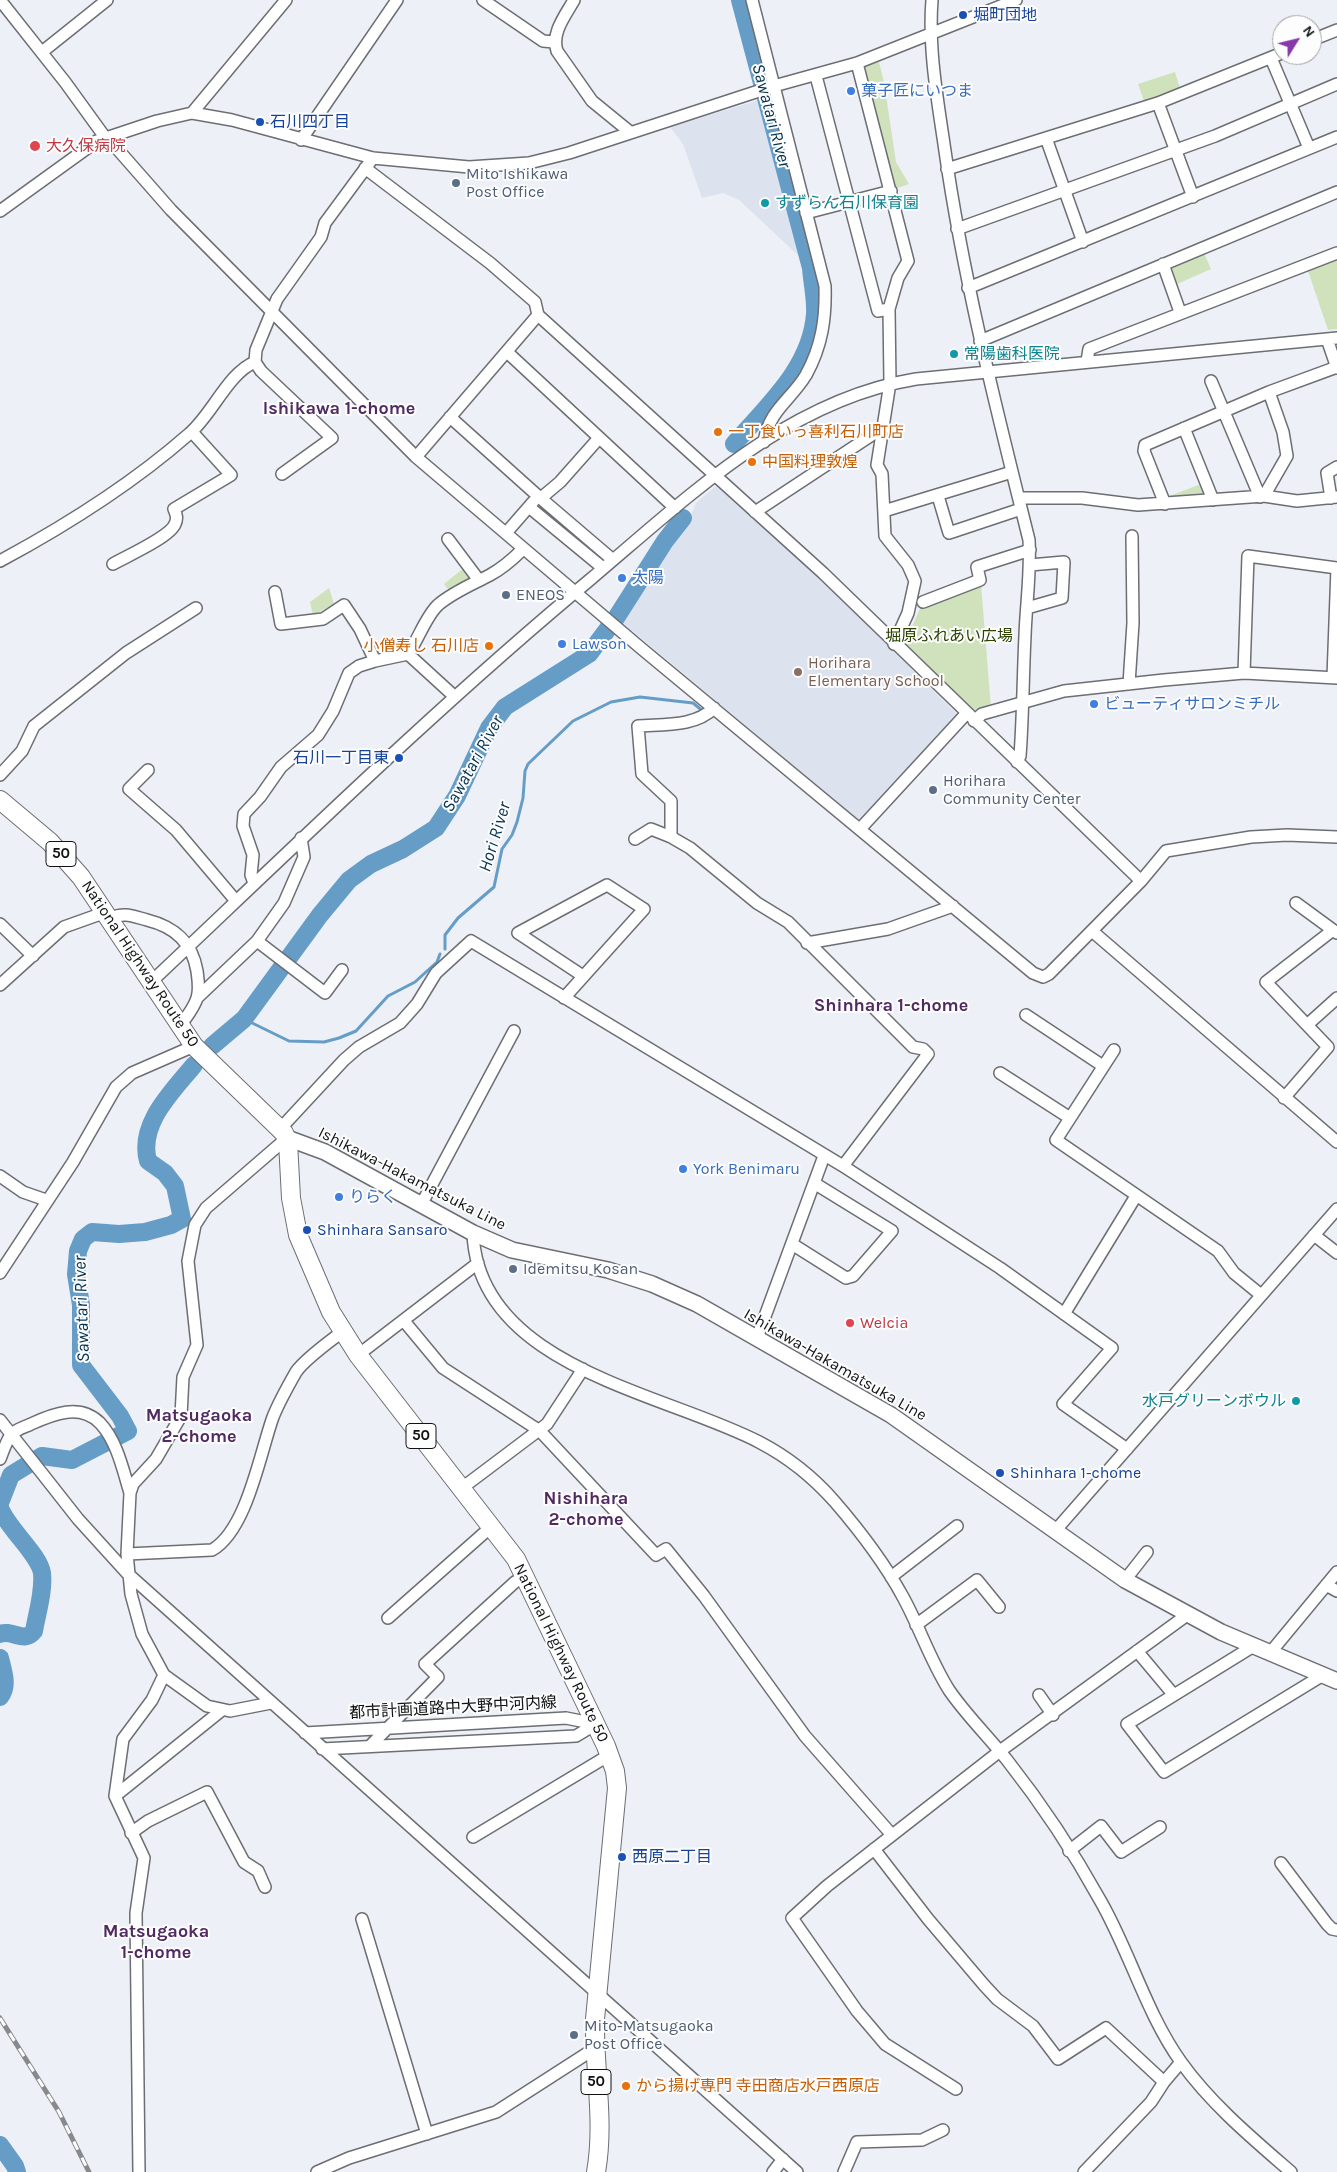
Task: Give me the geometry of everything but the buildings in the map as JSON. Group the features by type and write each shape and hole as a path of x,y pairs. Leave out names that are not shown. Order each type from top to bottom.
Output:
{"highway":[{"name":"National Highway Route 50","path":"0,800 50,842 70,863 108,914 179,1027 194,1046 284,1133 291,1198 298,1236 321,1292 342,1332 358,1355 492,1526 526,1576 611,1758 616,1780 616,1809 597,1991 594,2049 599,2124 596,2172"}],"main road":[{"name":"Ishikawa-Hakamatsuka Line","path":"284,1133 325,1152 473,1233 512,1250 608,1270 652,1284 697,1304 891,1415 1125,1580 1187,1614 1252,1646 1337,1682"}],"street":[{"path":"0,0 42,52 107,140 113,144 171,210 270,313 416,457 606,619 1039,976 1049,974 1141,880 1160,856 1173,848 1251,837 1286,835 1337,837"},
{"path":"42,52 107,0"},
{"path":"192,113 286,0"},
{"path":"301,140 397,0"},
{"path":"483,0 543,41 554,42"},
{"path":"574,0 556,32 554,42 562,59 592,101 630,132"},
{"path":"752,0 766,89 806,213 825,286 824,328 820,344 805,376 769,421 764,442"},
{"path":"932,0 932,33 938,100 957,229 986,372 1020,503 1030,550 1020,756 1017,762"},
{"path":"0,211 98,141 107,140 157,120 192,113 232,120 373,158 469,167 509,166 553,157 766,89 857,63 1016,0"},
{"path":"1322,36 1337,30"},
{"path":"948,169 1158,103 1271,58 1309,148"},
{"path":"857,63 908,261 898,278 889,309 890,383 878,465 882,474 884,536 908,565 915,581 908,614 894,644"},
{"path":"816,76 878,311 889,309"},
{"path":"957,229 1176,150 1337,84"},
{"path":"1158,103 1193,197"},
{"path":"968,288 1193,197 1337,136"},
{"path":"1046,138 1083,242"},
{"path":"282,474 332,438 261,371 255,362 256,350 277,299 321,237 325,223 373,158"},
{"path":"365,168 490,263 535,302 538,315 823,573 894,644 1141,880"},
{"path":"806,213 891,191"},
{"path":"980,341 1337,192"},
{"path":"1087,361 1089,349 1180,312 1337,253"},
{"path":"1163,264 1180,312"},
{"path":"416,457 538,315"},
{"path":"150,982 454,696 603,568 715,476 764,442 838,401 890,383 1087,361 1332,338 1337,368 1224,410 1145,445 1144,450 1165,504"},
{"path":"507,352 675,508"},
{"path":"0,561 46,536 126,484 192,432 229,384 247,365 255,362"},
{"path":"1211,381 1262,497"},
{"path":"1262,497 1287,456 1283,432 1269,392"},
{"path":"450,417 613,560"},
{"path":"755,512 884,427"},
{"path":"1184,428 1213,500"},
{"path":"113,564 167,533 175,526 177,518 174,509 230,475 192,432"},
{"path":"506,533 539,497 560,482 599,438"},
{"path":"938,496 949,533 1020,503 1082,498 1138,505 1262,497 1297,501 1334,498 1326,472 1337,467"},
{"path":"884,511 1012,472"},
{"path":"529,507 603,568"},
{"path":"1129,684 1133,623 1132,536"},
{"path":"448,540 478,579"},
{"path":"254,884 251,874 253,855 243,826 244,814 260,797 281,767 318,735 333,710 349,673 359,666 408,654 423,631 430,614 438,605 478,579 506,566 523,549"},
{"path":"923,602 980,580 978,568 980,566 1030,550"},
{"path":"860,829 970,717 1023,704 1064,691 1129,684 1244,674 1335,678 1337,568 1248,556 1244,674"},
{"path":"1027,608 1062,598 1064,562 1030,565"},
{"path":"275,592 281,624 323,618 344,605 360,629 375,661"},
{"path":"0,775 22,751 34,726 126,653 196,608"},
{"path":"408,654 454,696"},
{"path":"671,836 671,801 642,774 638,726 692,721 706,716 714,708"},
{"path":"148,770 129,789 176,830 236,901"},
{"path":"635,838 651,829 671,836 690,848 757,903 788,922 913,1047 923,1049 928,1054 843,1166"},
{"path":"179,1027 197,998 257,941 284,903 304,857 301,838"},
{"path":"564,998 584,976 644,909 607,885 518,933 584,976"},
{"path":"1284,1098 1328,1046 1266,982 1335,931 1296,902"},
{"path":"807,942 888,929 953,906"},
{"path":"0,985 64,926 108,914 121,914 157,923 179,934 189,945 199,982 197,998"},
{"path":"0,924 33,956"},
{"path":"1092,931 1337,1142"},
{"path":"257,941 325,993 342,970"},
{"path":"271,1703 222,1710 207,1706 164,1675 142,1634 128,1573 130,1493 133,1484 156,1459 181,1416 183,1377 197,1344 188,1260 196,1225 206,1208 284,1133 344,1060 359,1047 400,1023 417,1004 436,973 471,941 843,1166 1000,1268 1112,1348 1063,1404 1127,1449"},
{"path":"1307,1025 1337,998"},
{"path":"1026,1015 1103,1066"},
{"path":"421,1205 514,1030"},
{"path":"0,1273 46,1200 73,1162 107,1098 123,1079 155,1062 194,1046"},
{"path":"1114,1050 1056,1140 1218,1251 1234,1273 1261,1295"},
{"path":"1000,1073 1070,1118"},
{"path":"757,1338 824,1156"},
{"path":"0,1176 23,1192 46,1200"},
{"path":"792,1244 846,1278 853,1276 892,1231 814,1183"},
{"path":"1064,1314 1136,1196"},
{"path":"1055,1531 1337,1209"},
{"path":"473,1233 474,1252 494,1298 513,1324 526,1335 583,1370 742,1434 787,1459 813,1479 836,1503 891,1577 916,1625 931,1661 949,1690 1024,1782 1100,1898 1117,1932 1139,1985 1181,2062 1215,2102 1291,2172"},
{"path":"1314,1235 1337,1252"},
{"path":"358,1355 478,1263"},
{"path":"404,1320 442,1368 540,1431 656,1555 666,1548 704,1596 805,1736 892,1835"},
{"path":"127,1554 212,1550 222,1544 237,1520 260,1467 274,1416 286,1390 298,1370 342,1332"},
{"path":"462,1488 540,1431 547,1424 583,1370"},
{"path":"0,1459 11,1435 52,1414 67,1412 90,1415 107,1433 119,1458 130,1493"},
{"path":"0,1420 104,1550 128,1573 322,1749 597,1991 797,2172"},
{"path":"388,1618 492,1526"},
{"path":"891,1577 957,1526"},
{"path":"1125,1580 1147,1552"},
{"path":"1270,1653 1337,1572"},
{"path":"372,1746 438,1677 425,1664 515,1582 526,1576"},
{"path":"916,1625 977,1580 999,1607"},
{"path":"1326,1585 1337,1591"},
{"path":"956,2090 885,2044 857,2011 792,1918 820,1892 892,1835 1000,1752 1053,1715 1187,1614"},
{"path":"1252,1646 1127,1724 1164,1772 1323,1676"},
{"path":"1137,1651 1173,1694"},
{"path":"138,2172 136,1913 144,1858 115,1796 123,1738 152,1700 164,1675"},
{"path":"1039,1695 1053,1715"},
{"path":"115,1796 222,1710"},
{"name":"都市計画道路中大野中河内線","path":"305,1733 566,1718 596,1724"},
{"path":"322,1749 576,1736 596,1724"},
{"path":"473,1837 599,1761 611,1758"},
{"path":"131,1833 148,1821 207,1792 244,1862 258,1871 265,1887"},
{"path":"1069,1851 1101,1826 1121,1852 1160,1827"},
{"path":"874,1849 978,1978 997,1999 1033,2026 1058,2059 1106,2028 1164,2082"},
{"path":"1281,1863 1327,1924 1332,1929 1337,1930"},
{"path":"362,1919 427,2134"},
{"path":"317,2172 349,2158 496,2112 594,2049"},
{"path":"1084,2172 1151,2102 1164,2082 1181,2062"},
{"path":"844,2172 857,2142 922,2140 943,2130"},
{"path":"773,2172 783,2159"}],"shaded area":[{"path":"759,100 801,258 739,200 723,193 702,198 683,144 670,127"},
{"name":"Horihara Elementary School","path":"716,486 821,579 957,714 957,718 862,818 858,819 623,623 629,612 625,609 667,548 670,549 689,521 696,503"}],"green space":[{"path":"879,62 884,82 896,162 909,184 895,189 863,67"},
{"path":"1175,72 1181,91 1145,104 1138,84"},
{"path":"1204,253 1211,269 1175,285 1169,270 1171,267"},
{"path":"1337,255 1337,329 1328,330 1308,271 1310,266"},
{"path":"1201,484 1207,496 1171,500 1167,497"},
{"path":"465,567 472,576 450,592 444,584"},
{"name":"堀原ふれあい広場","path":"981,584 991,708 979,711 973,709 904,645 921,606"},
{"path":"329,588 334,604 313,615 310,602"}],"waterway":[{"name":"Sawatari River","path":"734,444 773,400 796,369 812,334 815,314 811,268 740,0"},
{"name":"Sawatari River","path":"212,1046 244,1019 320,915 349,880 371,864 403,849 436,828 457,796 489,728 505,707 589,654 616,618 665,541 683,518"},
{"name":"Hori River","path":"445,949 445,935 458,918 494,887 502,849 512,835 517,822 523,798 525,771 528,764 573,721 611,702 640,697 693,703 704,712"},
{"name":"Hori River","path":"244,1019 289,1041 324,1042 339,1038 356,1031 388,996 415,982 437,962 440,954"},
{"name":"Sawatari River","path":"0,1503 11,1475 42,1456 72,1460 128,1431 120,1416 81,1365 81,1305 76,1274 78,1251 83,1239 92,1232 119,1234 145,1232 171,1225 182,1219 175,1186 165,1173 148,1161 146,1147 152,1121 159,1109 194,1065"},
{"name":"Sawatari River","path":"0,1508 30,1550 42,1573 41,1595 34,1631 26,1636 9,1633 0,1634"},
{"name":"Sawatari River","path":"0,1658 5,1683 0,1697"},
{"name":"Sawatari River","path":"0,2145 15,2166 17,2172"}],"railway":[{"path":"0,2018 59,2112 89,2172"}],"place":[{"name":"堀町団地","path":"963,15"},
{"name":"菓子匠にいつま","path":"851,91"},
{"name":"石川四丁目","path":"260,122"},
{"name":"大久保病院","path":"35,146"},
{"name":"Mito Ishikawa Post Office","path":"456,183"},
{"name":"すずらん石川保育園","path":"765,203"},
{"name":"常陽歯科医院","path":"954,354"},
{"name":"一丁食いっ喜利石川町店","path":"718,432"},
{"name":"中国料理敦煌","path":"752,462"},
{"name":"太陽","path":"622,578"},
{"name":"ENEOS","path":"506,595"},
{"name":"Lawson","path":"562,644"},
{"name":"小僧寿し 石川店","path":"489,646"},
{"name":"Horihara Elementary School","path":"798,672"},
{"name":"ビューティサロンミチル","path":"1094,704"},
{"name":"石川一丁目東","path":"399,758"},
{"name":"Horihara Community Center","path":"933,790"},
{"name":"York Benimaru","path":"683,1169"},
{"name":"りらく","path":"339,1197"},
{"name":"Shinhara Sansaro","path":"307,1230"},
{"name":"Idemitsu Kosan","path":"513,1269"},
{"name":"Welcia","path":"850,1323"},
{"name":"水戸グリーンボウル","path":"1296,1401"},
{"name":"Shinhara 1-chome","path":"1000,1473"},
{"name":"西原二丁目","path":"622,1857"},
{"name":"Mito-Matsugaoka Post Office","path":"574,2035"},
{"name":"から揚げ専門 寺田商店水戸西原店","path":"626,2086"}],"district":[{"name":"Ishikawa 1-chome","path":"339,409"},
{"name":"Shinhara 1-chome","path":"891,1006"},
{"name":"Matsugaoka 2-chome","path":"199,1426"},
{"name":"Nishihara 2-chome","path":"586,1509"},
{"name":"Matsugaoka 1-chome","path":"156,1942"}]}
